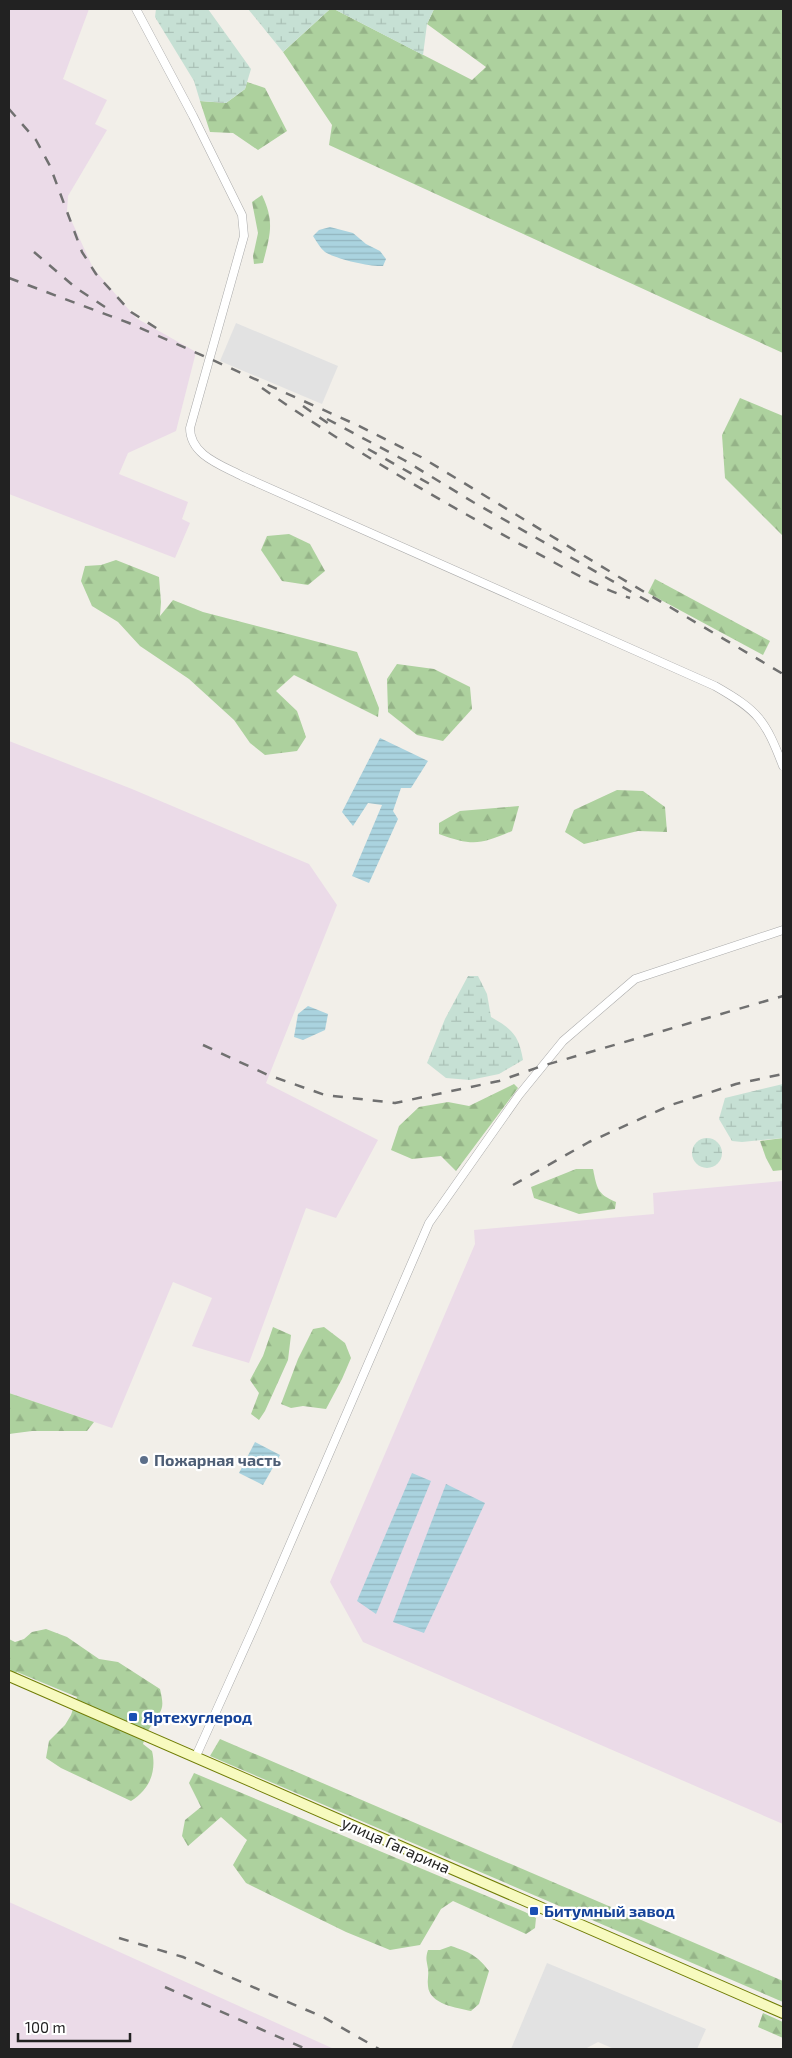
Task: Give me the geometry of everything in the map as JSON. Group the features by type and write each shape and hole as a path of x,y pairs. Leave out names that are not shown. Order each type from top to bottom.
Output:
{"main road":[{"name":"улица Гагарина","path":"9,1676 783,2013"}],"street":[{"path":"136,9 242,215 244,236 190,428 190,438 195,446 203,455 242,476 715,686 743,702 761,720 783,766"},
{"path":"196,1756 259,1616 429,1223 518,1095 563,1041 634,979 783,930"}],"shaded area":[{"path":"9,9 89,9 63,79 107,100 95,124 107,130 68,196 67,211 93,268 136,318 196,352 176,431 128,453 119,474 188,502 182,519 190,523 175,558 9,494"},
{"path":"236,323 338,366 322,404 220,361"},
{"path":"9,741 132,789 309,864 337,905 266,1083 378,1140 336,1218 306,1208 249,1363 192,1346 212,1298 173,1282 112,1428 9,1393"},
{"path":"783,1181 783,1824 363,1642 330,1582 475,1244 474,1230 654,1214 653,1193"},
{"path":"9,1902 334,2049 9,2049"},
{"path":"547,1963 706,2029 697,2049 614,2049 598,2042 585,2049 511,2049"}],"green space":[{"path":"156,9 208,9 251,69 245,89 226,103 200,101 194,81 155,17"},
{"path":"248,9 330,9 283,52"},
{"path":"330,9 334,9 472,80 486,67 427,24 434,9 783,9 783,353 329,145 332,125 283,52"},
{"path":"334,9 434,9 427,24 423,55"},
{"path":"247,82 265,88 287,131 258,150 233,133 210,132 200,101 226,103 245,89"},
{"path":"262,195 269,213 270,229 263,263 254,264 253,256 258,233 252,202"},
{"path":"740,398 783,416 783,536 725,478 722,435"},
{"path":"289,534 310,544 325,571 308,585 282,581 261,550 267,536"},
{"path":"116,560 159,577 160,616 173,600 203,612 357,652 379,708 378,717 294,675 276,691 297,711 306,737 297,751 265,755 250,743 234,720 189,679 140,646 118,622 92,606 81,581 85,566 101,565"},
{"path":"655,579 770,641 763,655 648,593"},
{"path":"397,664 434,669 470,687 472,709 443,741 417,735 388,712 387,679"},
{"path":"617,790 643,791 665,807 667,832 638,831 584,844 565,832 574,810"},
{"path":"519,806 512,831 492,839 468,842 439,834 439,823 460,811"},
{"path":"468,976 478,976 487,994 491,1017 509,1029 517,1039 523,1060 499,1074 470,1080 446,1078 427,1063 445,1019"},
{"path":"514,1084 518,1088 456,1171 441,1156 412,1159 391,1150 399,1126 419,1107 448,1102 469,1106"},
{"path":"783,1084 783,1138 742,1142 732,1141 719,1119 725,1098"},
{"path":"707,1138 718,1142 722,1153 718,1164 707,1168 696,1164 692,1153 696,1142"},
{"path":"783,1138 783,1170 773,1171 760,1141"},
{"path":"576,1169 593,1169 599,1190 616,1202 615,1209 579,1214 534,1198 531,1187"},
{"path":"273,1327 291,1335 288,1360 259,1420 251,1414 259,1393 250,1380 263,1356"},
{"path":"324,1327 345,1343 351,1358 326,1409 303,1406 291,1408 281,1404 298,1359 313,1329"},
{"path":"9,1393 94,1422 87,1431 32,1431 9,1434"},
{"path":"46,1629 67,1637 99,1659 118,1662 160,1689 162,1709 148,1730 143,1744 152,1751 152,1773 147,1786 131,1801 61,1768 46,1758 49,1741 65,1725 71,1715 77,1697 17,1672 9,1682 9,1639 15,1642 24,1639 32,1632"},
{"path":"220,1739 783,1981 783,2002 210,1756"},
{"path":"194,1773 525,1912 536,1918 535,1928 526,1934 453,1901 441,1909 420,1945 390,1950 346,1932 246,1883 233,1865 247,1840 221,1817 188,1846 182,1836 185,1820 201,1807 189,1783"},
{"path":"451,1946 472,1955 481,1961 489,1971 479,2004 471,2011 438,2001 430,1992 426,1958 428,1950 440,1950"},
{"path":"763,2013 783,2022 783,2038 758,2027"}],"water":[{"path":"330,227 353,233 366,244 380,251 386,259 383,266 353,262 325,252 313,236 319,230"},
{"path":"380,738 428,761 411,788 401,788 393,811 398,819 369,883 352,876 382,805 368,803 353,826 342,812"},
{"path":"308,1006 328,1014 325,1030 303,1040 294,1037 298,1014"},
{"path":"255,1442 280,1455 263,1485 239,1473"},
{"path":"412,1473 431,1481 376,1614 357,1601"},
{"path":"446,1484 485,1503 424,1633 393,1622"}],"railway":[{"path":"9,109 36,140 50,166 82,252 96,274 131,312 164,333"},
{"path":"34,252 76,288 111,311"},
{"path":"9,278 129,323 357,425 421,457 783,674"},
{"path":"262,388 356,449 452,507 573,573 601,587 630,598"},
{"path":"303,406 332,426"},
{"path":"327,419 404,460 473,502 651,603"},
{"path":"368,449 435,487"},
{"path":"203,1045 268,1075 325,1095 395,1103 499,1081 542,1066 783,996"},
{"path":"513,1185 589,1142 671,1105 736,1084 783,1074"},
{"path":"119,1938 183,1957 323,2017 379,2049"},
{"path":"165,1987 306,2049"}],"place":[{"name":"Пожарная часть","path":"144,1460"},
{"name":"Яртехуглерод","path":"133,1717"},
{"name":"Битумный завод","path":"534,1911"}]}
